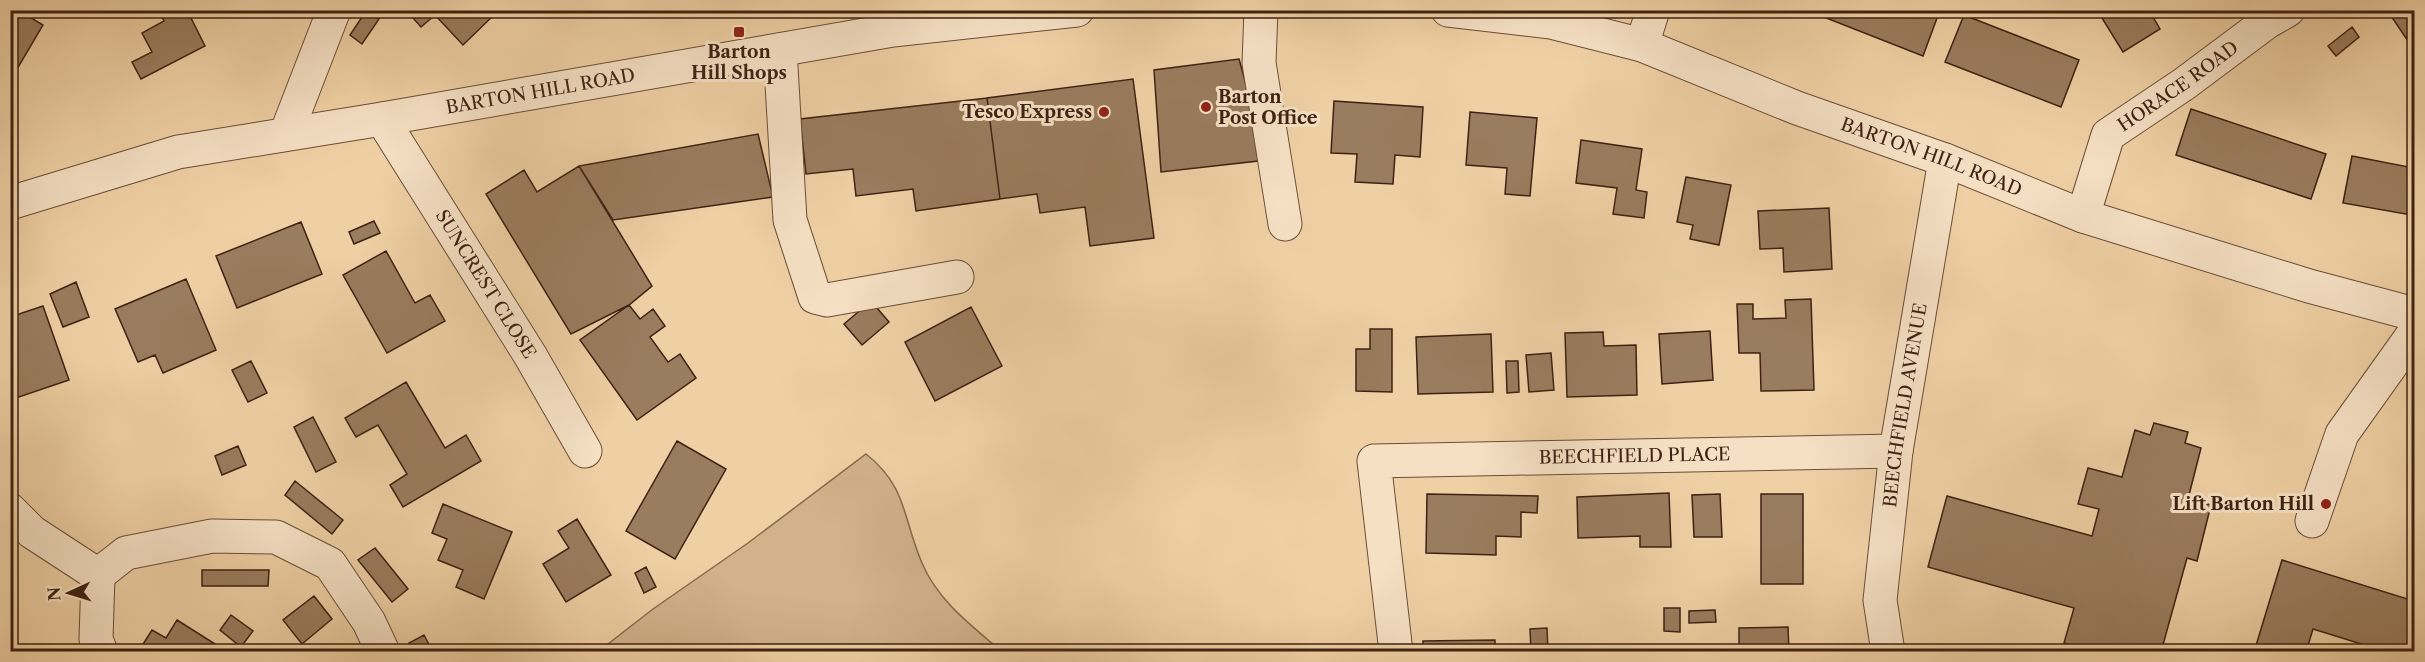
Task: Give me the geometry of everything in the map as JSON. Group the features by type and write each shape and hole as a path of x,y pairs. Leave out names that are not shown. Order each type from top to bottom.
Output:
{"street":[{"path":"286,134 334,10"},
{"name":"BARTON HILL ROAD","path":"10,203 178,152 893,30 1077,10"},
{"path":"1261,10 1259,63 1285,224"},
{"name":"BARTON HILL ROAD","path":"1448,10 1551,22 1642,45 1797,108 1945,160 2083,216 2309,286 2415,315"},
{"path":"1642,45 1653,10"},
{"name":"HORACE ROAD","path":"2083,216 2108,135 2184,84 2267,22 2288,10"},
{"path":"780,50 790,220 815,297 827,300 957,277"},
{"name":"SUNCREST CLOSE","path":"382,119 530,355 585,451"},
{"name":"BEECHFIELD AVENUE","path":"1888,651 1880,600 1896,451 1945,160"},
{"path":"2312,522 2342,434 2415,333"},
{"name":"BEECHFIELD PLACE","path":"1396,651 1374,461 1896,451"},
{"path":"10,510 32,532 98,574"},
{"path":"98,574 126,553 212,536 276,537 330,564 369,622 383,651"},
{"path":"98,574 96,639 101,651"}],"shaded area":[{"path":"866,454 879,466 897,491 922,563 937,589 956,612 1001,651 599,651 653,609 748,543"}],"building":[{"path":"10,10 18,10 43,25 10,81"},
{"path":"158,10 187,10 205,46 141,79 132,62 152,52 142,33 164,21"},
{"path":"406,10 499,10 463,45 435,15 421,27"},
{"path":"1806,10 1940,10 1923,56"},
{"path":"2097,10 2149,10 2160,29 2123,52"},
{"path":"2387,10 2414,10 2414,50"},
{"path":"366,11 379,19 362,44 350,35"},
{"path":"1964,15 2079,60 2061,107 1945,62"},
{"path":"2352,27 2359,37 2336,56 2328,46"},
{"path":"1239,59 1267,160 1161,172 1154,70"},
{"path":"1133,79 1154,238 1090,246 1085,207 1040,213 1037,194 1000,199 987,98"},
{"path":"987,98 1000,199 916,211 913,189 856,196 853,169 806,174 800,119"},
{"path":"1334,101 1423,107 1420,157 1395,155 1393,184 1355,182 1357,154 1331,153"},
{"path":"2191,109 2326,154 2311,199 2176,155"},
{"path":"1470,112 1537,118 1530,196 1505,194 1507,168 1466,165"},
{"path":"758,134 773,197 613,220 579,166"},
{"path":"1581,140 1642,149 1636,190 1647,192 1644,218 1613,214 1617,188 1576,183"},
{"path":"2352,156 2414,168 2414,199 2411,215 2343,203"},
{"path":"579,166 652,286 629,305 571,334 486,194 524,170 537,192"},
{"path":"1686,177 1731,185 1719,245 1690,239 1693,225 1677,222"},
{"path":"1829,208 1832,269 1784,272 1783,248 1760,249 1758,211"},
{"path":"374,221 380,233 354,244 349,232"},
{"path":"301,222 322,274 237,308 216,256"},
{"path":"386,251 415,303 430,295 445,321 387,353 343,275"},
{"path":"186,279 216,350 163,373 155,355 138,362 115,309"},
{"path":"76,282 89,317 63,327 50,294"},
{"path":"1811,299 1814,390 1761,391 1760,353 1739,353 1737,304 1753,304 1753,319 1786,318 1785,300"},
{"path":"871,301 889,322 862,345 844,324"},
{"path":"629,305 640,319 653,309 665,326 650,337 668,362 680,354 696,378 637,420 580,340"},
{"path":"43,306 69,380 10,400 10,317"},
{"path":"971,307 1002,366 935,401 905,342"},
{"path":"1370,329 1392,329 1392,392 1356,391 1356,349 1370,349"},
{"path":"1710,331 1713,380 1662,384 1659,334"},
{"path":"1603,332 1604,346 1636,345 1637,395 1567,397 1565,333"},
{"path":"1491,334 1493,392 1418,394 1416,337"},
{"path":"1551,353 1554,390 1529,392 1526,355"},
{"path":"251,361 267,393 248,402 232,370"},
{"path":"1506,361 1518,361 1519,392 1507,393"},
{"path":"406,382 445,448 466,435 481,461 403,507 390,485 407,474 378,425 356,437 345,418"},
{"path":"313,417 336,462 316,472 294,427"},
{"path":"2154,423 2188,432 2185,443 2201,448 2188,499 2211,505 2197,561 2187,558 2161,652 2097,652 2064,643 2074,608 1928,567 1947,496 2092,536 2099,509 2078,504 2088,468 2122,477 2135,430 2150,435"},
{"path":"677,441 726,469 675,559 626,531"},
{"path":"238,446 246,465 222,475 215,456"},
{"path":"295,481 343,520 332,534 285,495"},
{"path":"1669,493 1671,547 1640,547 1640,536 1578,538 1577,497"},
{"path":"1427,494 1538,496 1537,513 1521,512 1521,537 1496,536 1496,555 1426,553"},
{"path":"1720,494 1722,537 1694,537 1692,495"},
{"path":"1761,494 1803,494 1803,584 1761,584"},
{"path":"443,504 512,532 484,599 456,587 463,570 438,560 447,539 432,533"},
{"path":"577,519 611,575 566,602 543,564 569,548 558,531"},
{"path":"375,548 408,589 392,602 358,560"},
{"path":"2282,560 2414,601 2414,652 2387,652 2313,629 2306,652 2254,652"},
{"path":"646,567 656,587 644,593 635,573"},
{"path":"202,570 269,570 268,586 202,586"},
{"path":"314,596 332,619 302,644 283,620"},
{"path":"1664,608 1680,608 1680,632 1664,631"},
{"path":"1715,610 1716,622 1689,623 1689,611"},
{"path":"231,615 253,631 241,647 220,630"},
{"path":"177,620 223,649 221,652 138,652 152,630 166,638"},
{"path":"1788,627 1789,652 1739,652 1739,628"},
{"path":"1547,628 1548,652 1531,652 1530,629"},
{"path":"424,635 433,652 414,652 409,643"},
{"path":"1495,640 1495,652 1423,652 1423,641"}],"place":[{"name":"Barton Hill Shops","path":"739,32"},
{"name":"Barton Post Office","path":"1206,107"},
{"name":"Tesco Express","path":"1104,112"},
{"name":"Lift Barton Hill","path":"2326,504"}]}
